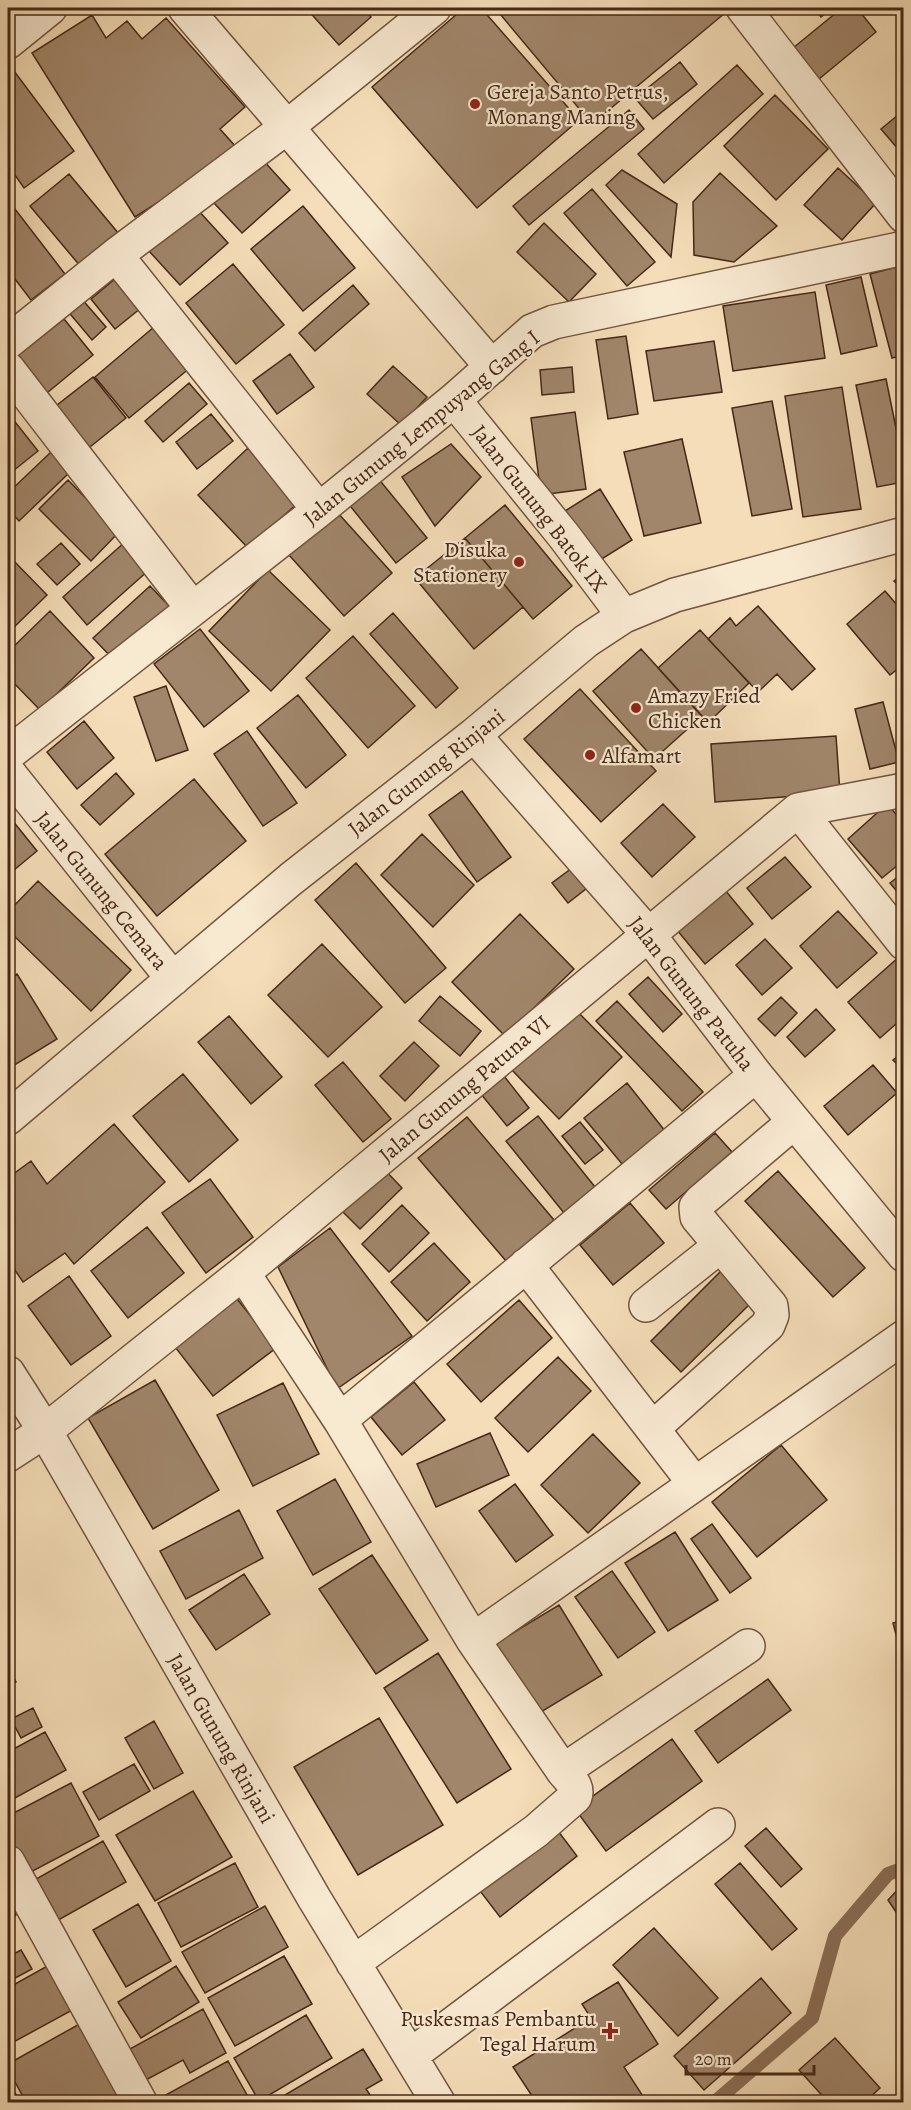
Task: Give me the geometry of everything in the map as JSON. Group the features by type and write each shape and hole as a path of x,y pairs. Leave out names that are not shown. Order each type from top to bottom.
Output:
{"street":[{"path":"8,42 50,8"},
{"path":"185,8 492,367"},
{"path":"8,342 116,255 288,127 434,8"},
{"path":"743,8 903,216"},
{"name":"Jalan Gunung Lempuyang Gang I","path":"8,754 319,510 454,400 532,331 554,322 903,248"},
{"path":"116,255 319,510"},
{"path":"8,369 193,609"},
{"name":"Jalan Gunung Batok IX","path":"454,400 564,536 624,616"},
{"name":"Jalan Gunung Rinjani","path":"8,1118 291,879 474,735 586,641 624,616 675,595 903,534"},
{"name":"Jalan Gunung Patuha","path":"474,735 648,934 756,1075 903,1255"},
{"name":"Jalan Gunung Cemara","path":"8,772 173,979"},
{"name":"Jalan Gunung Patuna VI","path":"8,1455 45,1431 243,1273 798,810 903,790"},
{"path":"798,810 903,943"},
{"path":"340,1419 756,1075"},
{"path":"652,1428 768,1325 772,1315 771,1306 697,1217 696,1207 794,1122"},
{"path":"646,1305 720,1246"},
{"path":"526,1265 695,1484"},
{"path":"243,1273 340,1419 473,1640 577,1791 575,1797 536,1831 353,1963"},
{"path":"473,1640 903,1337"},
{"name":"Jalan Gunung Rinjani","path":"8,1373 45,1431 353,1963 438,2103"},
{"path":"563,1771 748,1646"},
{"path":"410,2056 718,1825"},
{"path":"8,1862 140,2103"}],"building":[{"path":"306,8 363,8 371,17 339,45"},
{"name":"Gereja Santo Petrus, Monang Maning","path":"464,8 481,8 579,120 477,208 372,87"},
{"path":"495,8 721,8 725,13 592,124"},
{"path":"814,8 832,8 821,17"},
{"path":"842,8 857,8 876,32 819,79 793,48"},
{"path":"92,15 106,38 127,21 142,39 166,18 245,107 220,129 236,147 163,209 157,203 135,217 32,53"},
{"path":"680,62 697,84 653,119 635,98"},
{"path":"737,65 763,94 664,183 638,154"},
{"path":"11,67 74,151 24,188 8,165 8,69"},
{"path":"775,95 828,149 776,200 724,146"},
{"path":"629,110 644,129 529,225 513,206"},
{"path":"904,110 904,156 881,129"},
{"path":"262,159 290,190 242,233 214,203"},
{"path":"838,168 876,203 842,240 804,205"},
{"path":"622,170 677,204 671,257 606,185"},
{"path":"720,173 777,226 734,262 694,255 693,202"},
{"path":"69,174 119,234 81,267 30,206"},
{"path":"592,189 655,262 627,286 564,213"},
{"path":"8,200 65,274 31,300 8,270"},
{"path":"303,206 355,268 303,311 251,249"},
{"path":"197,209 228,243 180,285 149,251"},
{"path":"544,223 596,274 569,302 517,252"},
{"path":"233,264 284,325 236,364 186,303"},
{"path":"904,265 904,355 892,358 870,274"},
{"path":"122,273 146,304 115,329 91,299"},
{"path":"861,277 877,346 841,354 826,285"},
{"path":"353,285 369,304 315,351 299,333"},
{"path":"815,292 825,358 733,371 723,306"},
{"path":"80,297 106,327 92,340 66,309"},
{"path":"64,319 93,355 42,397 12,360"},
{"path":"161,321 196,363 129,418 95,377"},
{"path":"626,336 638,414 608,419 596,340"},
{"path":"714,341 722,392 654,401 646,351"},
{"path":"290,354 314,387 277,414 253,381"},
{"path":"393,366 427,397 401,425 367,394"},
{"path":"572,367 574,392 542,395 540,370"},
{"path":"93,377 126,418 85,451 52,409"},
{"path":"886,379 904,467 904,482 877,487 856,385"},
{"path":"189,383 207,404 163,442 145,421"},
{"path":"842,387 861,509 803,517 785,396"},
{"path":"772,401 792,509 752,516 732,408"},
{"path":"575,412 586,489 541,495 531,418"},
{"path":"8,413 38,451 8,475"},
{"path":"211,414 233,441 197,469 176,442"},
{"path":"682,439 701,523 644,536 624,452"},
{"path":"451,444 481,477 435,526 402,477"},
{"path":"248,448 299,502 248,548 198,495"},
{"path":"51,452 70,472 19,521 8,509 8,493"},
{"path":"377,477 427,538 396,563 347,502"},
{"path":"68,480 119,532 91,561 39,509"},
{"path":"600,489 632,540 597,562 565,511"},
{"name":"Disuka Stationery","path":"505,505 572,586 533,619 465,538"},
{"path":"337,512 392,573 344,616 289,555"},
{"path":"465,538 523,607 474,649 415,578"},
{"path":"125,542 149,570 87,625 63,597"},
{"path":"61,543 80,564 57,585 37,564"},
{"path":"10,557 47,595 8,633 8,560"},
{"path":"268,570 330,630 271,691 209,631"},
{"path":"904,573 904,591 894,581"},
{"path":"150,586 171,608 114,660 93,638"},
{"path":"885,591 904,613 904,664 890,675 847,624"},
{"path":"758,606 815,669 792,690 777,674 758,692 708,639 730,618 736,626"},
{"path":"50,611 94,658 40,710 8,677 8,652"},
{"path":"393,613 458,688 436,708 370,634"},
{"path":"200,629 249,691 204,727 154,664"},
{"path":"700,630 749,683 708,723 658,668"},
{"path":"353,636 415,706 368,748 306,678"},
{"path":"641,649 702,716 654,759 593,691"},
{"path":"166,686 188,750 156,761 134,697"},
{"name":"Alfamart","path":"580,689 656,771 601,822 524,739"},
{"path":"298,695 346,755 306,788 257,728"},
{"path":"883,702 899,762 870,769 855,709"},
{"path":"84,721 114,758 77,789 47,752"},
{"path":"247,731 297,803 263,826 214,754"},
{"path":"836,736 840,793 715,802 711,744"},
{"path":"116,773 134,794 100,825 81,805"},
{"path":"194,779 246,841 157,916 105,854"},
{"path":"462,791 511,857 477,882 429,815"},
{"path":"663,804 695,837 652,877 621,843"},
{"path":"887,804 904,823 904,860 882,878 848,839"},
{"path":"8,815 37,851 8,875"},
{"path":"422,834 474,885 433,927 381,875"},
{"path":"785,857 811,887 772,919 747,888"},
{"path":"356,863 446,968 405,1003 315,900"},
{"path":"572,868 587,888 568,903 552,883"},
{"path":"904,872 904,900 890,883"},
{"path":"38,881 131,970 91,1011 8,930 8,912"},
{"path":"725,890 753,924 705,964 677,930"},
{"path":"838,911 877,953 837,988 800,946"},
{"path":"520,914 574,969 505,1036 452,982"},
{"path":"765,939 792,968 762,995 736,965"},
{"path":"322,944 382,1007 328,1057 268,995"},
{"path":"899,957 904,962 904,1017 880,1038 848,1002"},
{"path":"17,974 57,1039 8,1069 8,979"},
{"path":"648,977 682,1014 663,1032 629,994"},
{"path":"440,996 481,1031 460,1056 419,1021"},
{"path":"781,997 797,1013 775,1036 758,1019"},
{"path":"617,1001 703,1092 682,1111 596,1021"},
{"path":"574,1008 622,1057 559,1119 511,1069"},
{"path":"816,1009 835,1030 805,1057 787,1037"},
{"path":"229,1016 282,1077 251,1104 198,1042"},
{"path":"414,1042 439,1066 405,1101 380,1076"},
{"path":"904,1051 904,1071 893,1060"},
{"path":"343,1062 391,1119 363,1142 315,1085"},
{"path":"873,1065 897,1093 848,1135 824,1106"},
{"path":"183,1074 238,1140 189,1182 133,1116"},
{"path":"504,1076 529,1108 507,1126 481,1094"},
{"path":"627,1083 669,1136 627,1170 584,1118"},
{"path":"538,1116 595,1187 564,1213 506,1141"},
{"path":"467,1117 554,1220 506,1261 418,1158"},
{"path":"580,1122 603,1150 585,1164 562,1136"},
{"path":"114,1124 165,1182 74,1264 65,1253 23,1282 8,1260 8,1178 31,1161 47,1184"},
{"path":"715,1133 732,1152 666,1209 649,1190"},
{"path":"382,1167 402,1188 360,1229 340,1209"},
{"path":"778,1171 865,1268 833,1297 745,1201"},
{"path":"210,1179 253,1237 206,1273 162,1213"},
{"path":"630,1203 664,1243 613,1285 580,1245"},
{"path":"402,1205 429,1233 389,1272 362,1244"},
{"path":"147,1227 184,1273 128,1318 91,1271"},
{"path":"330,1228 412,1336 337,1389 278,1267"},
{"path":"434,1243 470,1282 427,1321 391,1282"},
{"path":"725,1267 756,1298 681,1372 651,1341"},
{"path":"69,1276 111,1336 71,1365 28,1306"},
{"path":"234,1295 276,1348 213,1396 172,1343"},
{"path":"519,1300 552,1338 481,1402 447,1364"},
{"path":"558,1357 591,1391 528,1452 495,1418"},
{"path":"155,1380 219,1490 153,1529 88,1418"},
{"path":"414,1382 445,1420 402,1455 371,1417"},
{"path":"283,1383 319,1454 253,1486 217,1415"},
{"path":"490,1433 509,1475 436,1507 417,1464"},
{"path":"593,1434 640,1483 588,1533 541,1485"},
{"path":"781,1445 827,1500 757,1557 712,1502"},
{"path":"335,1479 371,1542 313,1575 277,1511"},
{"path":"515,1484 553,1535 516,1562 479,1511"},
{"path":"239,1510 263,1558 186,1599 160,1551"},
{"path":"712,1524 751,1578 730,1593 691,1539"},
{"path":"675,1532 718,1600 668,1631 625,1563"},
{"path":"372,1555 428,1640 376,1674 319,1589"},
{"path":"612,1571 655,1632 618,1658 575,1597"},
{"path":"244,1574 270,1614 216,1650 189,1610"},
{"path":"559,1605 602,1675 536,1715 493,1645"},
{"path":"904,1620 904,1661 903,1661 893,1623"},
{"path":"438,1653 511,1769 457,1803 384,1688"},
{"path":"8,1667 16,1682 8,1686"},
{"path":"768,1679 791,1710 718,1763 695,1731"},
{"path":"33,1708 42,1727 21,1738 11,1719"},
{"path":"379,1718 443,1825 358,1875 294,1767"},
{"path":"154,1721 183,1773 154,1789 125,1738"},
{"path":"45,1732 66,1770 15,1798 8,1785 8,1752"},
{"path":"672,1739 702,1781 606,1851 575,1809"},
{"path":"134,1764 150,1791 99,1820 83,1792"},
{"path":"71,1783 99,1836 27,1874 8,1837 8,1816"},
{"path":"193,1791 232,1857 155,1901 116,1835"},
{"path":"555,1827 577,1856 500,1917 477,1887"},
{"path":"766,1828 802,1869 781,1887 745,1846"},
{"path":"103,1841 126,1882 53,1923 31,1882"},
{"path":"235,1863 258,1907 181,1947 158,1903"},
{"path":"740,1863 797,1929 772,1950 715,1884"},
{"path":"904,1883 904,1924 888,1900"},
{"path":"8,1900 16,1915 8,1919"},
{"path":"138,1904 171,1961 126,1987 93,1930"},
{"path":"265,1906 288,1947 205,1993 182,1952"},
{"path":"654,1928 718,1998 678,2036 613,1965"},
{"path":"21,1950 32,1969 8,1982 8,1957"},
{"path":"284,1956 312,2004 235,2046 208,1998"},
{"path":"51,1964 76,2008 8,2045 8,1988"},
{"path":"176,1966 199,2002 141,2038 118,2002"},
{"path":"761,1978 791,2013 704,2090 674,2056"},
{"name":"Puskesmas Pembantu Tegal Harum","path":"618,1982 658,2044 624,2067 646,2101 536,2102 513,2067 591,2018 582,2004"},
{"path":"203,2009 226,2053 190,2073 183,2060 144,2081 128,2050"},
{"path":"306,2015 332,2058 259,2101 234,2058"},
{"path":"83,2022 125,2099 119,2102 26,2102 8,2069 8,2064"},
{"path":"835,2038 880,2088 865,2102 828,2102 799,2070"},
{"path":"363,2049 382,2080 366,2089 375,2102 273,2102"},
{"path":"228,2061 251,2102 165,2102 162,2097"},
{"path":"13,2090 21,2102 8,2102 8,2093"}],"waterway":[{"path":"715,2102 812,2018 835,1936 888,1874 904,1868"}],"place":[{"name":"Gereja Santo Petrus, Monang Maning","path":"475,104"},
{"name":"Disuka Stationery","path":"519,562"},
{"name":"Amazy Fried Chicken","path":"636,708"},
{"name":"Alfamart","path":"590,755"},
{"name":"Puskesmas Pembantu Tegal Harum","path":"610,2031"}]}
